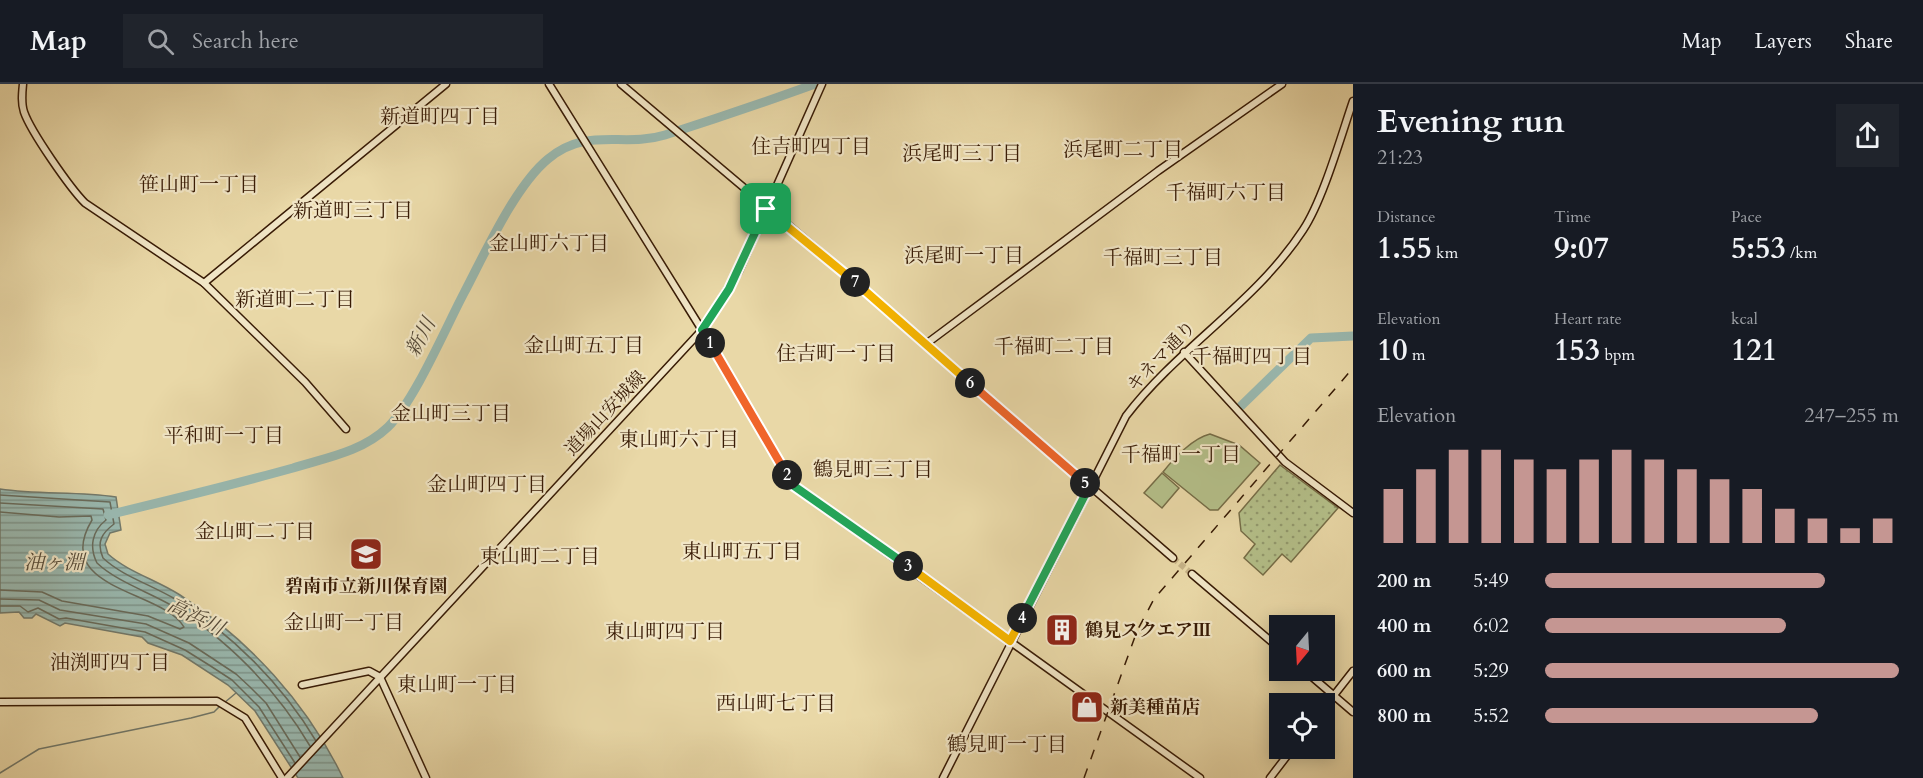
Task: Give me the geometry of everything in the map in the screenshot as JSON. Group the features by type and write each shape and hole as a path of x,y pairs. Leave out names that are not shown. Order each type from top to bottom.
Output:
{"street":[{"path":"23,84 22,97 25,114 73,190 85,203 204,283 305,382 346,429"},
{"path":"204,283 446,84"},
{"path":"549,84 590,154 702,330 794,486 1200,778"},
{"path":"621,84 766,209 813,246 1173,558"},
{"name":"道場山安城線","path":"286,777 702,330 729,289 822,84"},
{"path":"926,344 1158,171 1282,84"},
{"name":"キネマ通り","path":"943,778 1010,641 1126,416 1146,389 1268,274 1305,228 1353,101"},
{"path":"1184,352 1230,399 1278,455 1353,513"},
{"path":"1192,574 1269,640"},
{"path":"302,685 369,671 380,677 426,778"},
{"path":"1335,694 1353,671"},
{"path":"1316,681 1330,693"},
{"path":"1335,698 1353,712"},
{"path":"0,702 217,702 245,718 286,777"},
{"path":"1270,778 1285,759"}],"green space":[{"path":"1210,434 1239,445 1260,463 1218,510 1210,510 1163,472 1191,444"},
{"path":"1280,465 1338,508 1291,562 1282,554 1263,575 1244,558 1255,544 1241,531 1239,513"},
{"path":"1162,473 1179,488 1162,508 1144,493"}],"water":[{"path":"0,489 116,497 121,530 110,533 105,544 108,554 124,566 180,595 230,632 274,675 294,699 312,724 343,778 298,778 255,711 228,685 182,655 148,643 142,637 65,623 60,626 36,614 32,618 24,618 19,612 0,613"}],"waterway":[{"name":"新川","path":"108,515 330,457 367,443 378,436 409,400 512,203 536,171 563,149 591,140 634,140 665,135 815,84"},
{"path":"1241,406 1311,338 1353,336"},
{"path":"224,703 236,693"},
{"path":"0,773 39,749 191,718 214,712 220,706"}],"tunnel":[{"path":"1173,558 1192,574"}],"railway":[{"path":"1084,778 1137,631 1154,599 1353,368"}],"place":[{"name":"碧南市立新川保育園","path":"366,554"},
{"name":"鶴見スクエアⅢ","path":"1062,630"},
{"name":"新美種苗店","path":"1087,707"}],"district":[{"name":"新道町四丁目","path":"440,116"},
{"name":"住吉町四丁目","path":"811,146"},
{"name":"浜尾町二丁目","path":"1123,149"},
{"name":"浜尾町三丁目","path":"962,153"},
{"name":"笹山町一丁目","path":"199,184"},
{"name":"千福町六丁目","path":"1226,192"},
{"name":"新道町三丁目","path":"353,210"},
{"name":"金山町六丁目","path":"549,243"},
{"name":"浜尾町一丁目","path":"964,255"},
{"name":"千福町三丁目","path":"1163,257"},
{"name":"新道町二丁目","path":"295,299"},
{"name":"金山町五丁目","path":"584,345"},
{"name":"千福町二丁目","path":"1054,346"},
{"name":"住吉町一丁目","path":"836,353"},
{"name":"千福町四丁目","path":"1252,356"},
{"name":"金山町三丁目","path":"451,413"},
{"name":"平和町一丁目","path":"224,435"},
{"name":"東山町六丁目","path":"679,439"},
{"name":"千福町一丁目","path":"1181,454"},
{"name":"鶴見町三丁目","path":"873,469"},
{"name":"金山町四丁目","path":"487,484"},
{"name":"金山町二丁目","path":"255,531"},
{"name":"東山町五丁目","path":"742,551"},
{"name":"東山町二丁目","path":"540,556"},
{"name":"金山町一丁目","path":"344,622"},
{"name":"東山町四丁目","path":"665,631"},
{"name":"油渕町四丁目","path":"110,662"},
{"name":"東山町一丁目","path":"457,684"},
{"name":"西山町七丁目","path":"776,703"},
{"name":"鶴見町一丁目","path":"1007,744"}],"route":[{"path":"766,209 813,246 1089,486 1010,641 794,486 731,383 702,330 729,289 766,209"}],"water label":[{"name":"油ヶ淵","path":"54,562"},
{"name":"高浜川","path":"196,616"}]}
